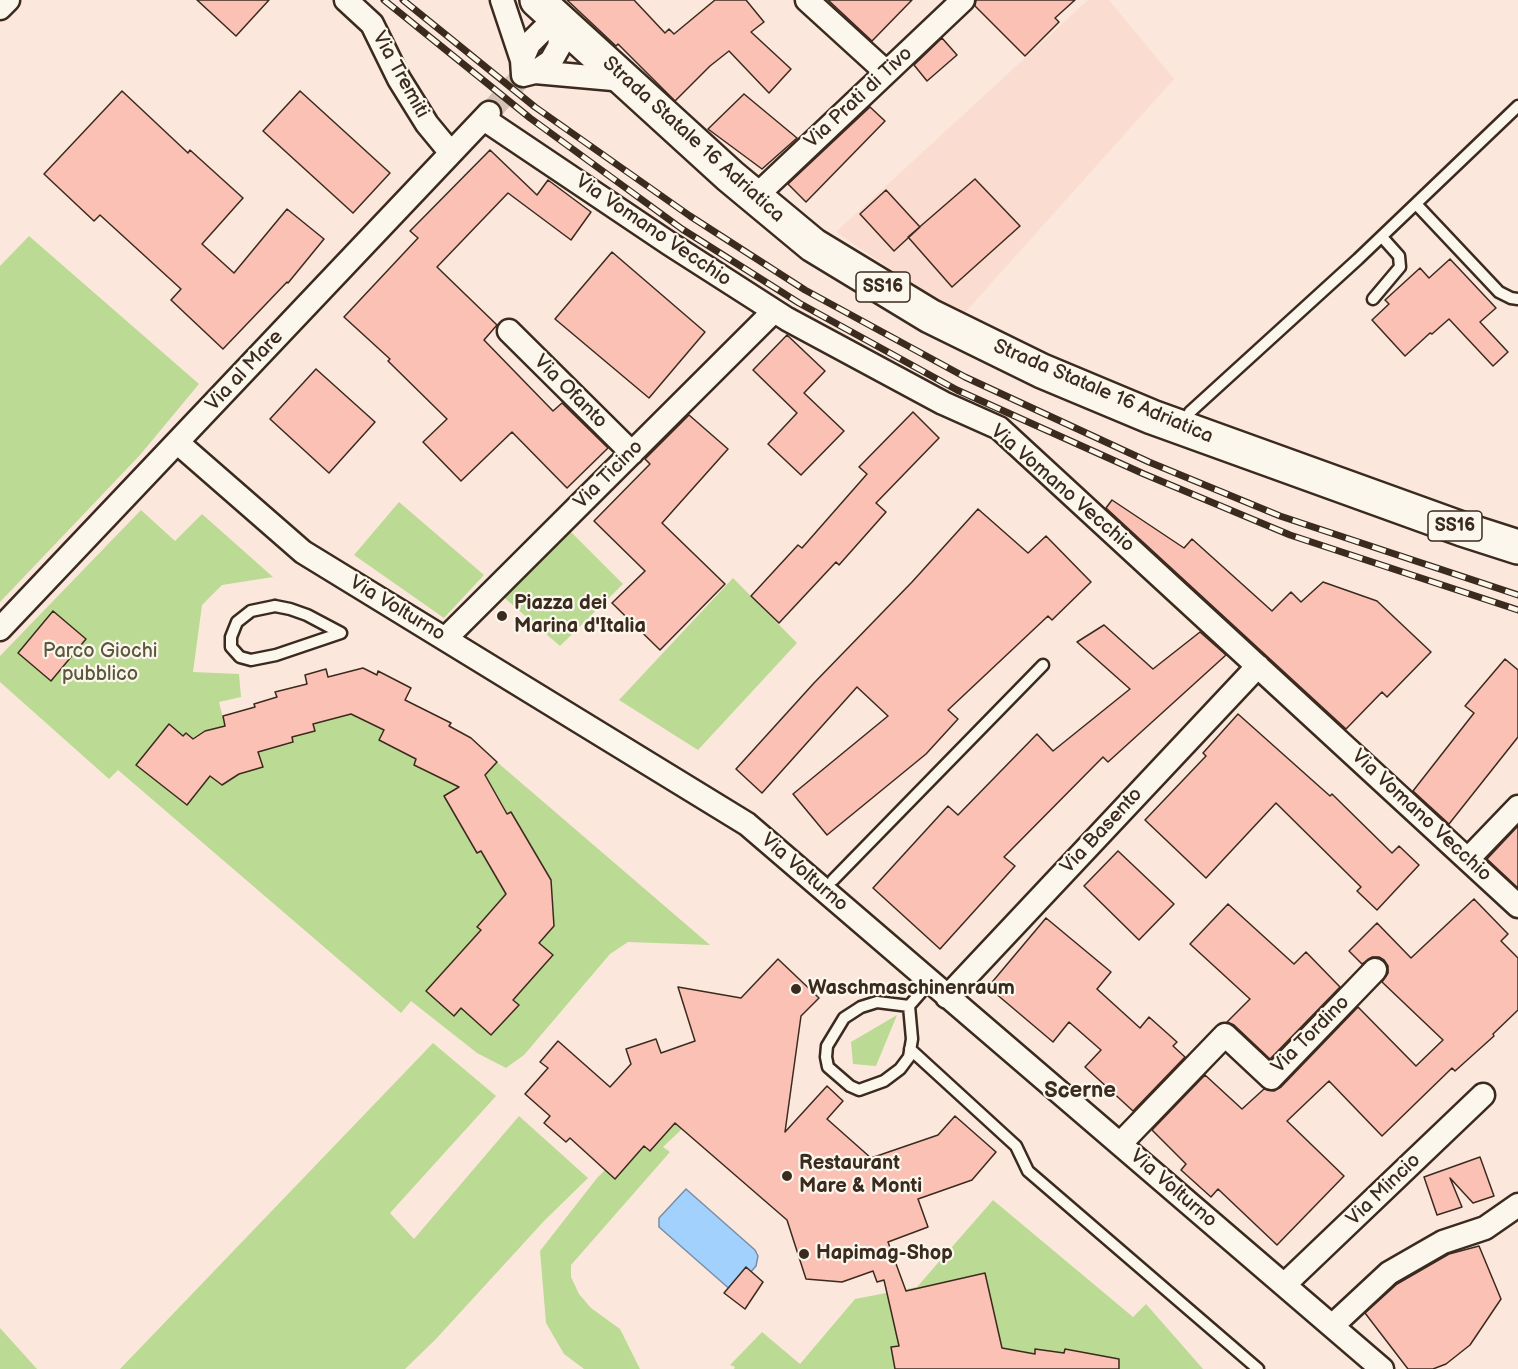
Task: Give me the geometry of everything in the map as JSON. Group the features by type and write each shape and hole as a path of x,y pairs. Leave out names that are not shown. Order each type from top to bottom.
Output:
{"main road":[{"name":"Strada Statale 16 Adriatica","path":"537,0 755,197 813,245 930,316 1042,372 1183,428 1518,547"}],"street":[{"path":"0,8 8,0"},
{"name":"Via Tremiti","path":"346,0 372,24 399,79 427,124 451,153"},
{"path":"502,0 528,66"},
{"path":"807,0 886,72"},
{"name":"Via Prati di Tivo","path":"755,197 963,0"},
{"path":"528,66 529,44 542,31 562,23"},
{"path":"528,66 624,80"},
{"name":"Via al Mare","path":"0,629 486,116"},
{"name":"Via Vomano Vecchio","path":"486,116 670,244 774,311 943,403 999,428 1518,906"},
{"name":"Via Ticino","path":"445,639 774,311"},
{"name":"Via Ofanto","path":"509,331 632,453"},
{"name":"Via Volturno","path":"178,443 303,552 747,824 1383,1369"},
{"name":"Via Basento","path":"938,989 1258,666"},
{"path":"1468,859 1518,807"},
{"name":"Via Tordino","path":"1120,1144 1226,1035 1271,1078 1376,970"},
{"name":"Via Mincio","path":"1284,1285 1483,1095"},
{"path":"1332,1326 1389,1273 1443,1242 1485,1228 1518,1205"}],"lane":[{"path":"1183,428 1190,412 1382,237 1518,106"},
{"path":"1416,204 1499,292 1518,299"},
{"path":"1373,299 1400,267 1399,256 1382,237"},
{"path":"275,606 307,615 341,633 262,659 251,660 240,657 231,647 231,637 237,622 251,611 275,606"},
{"path":"833,880 1043,665"},
{"path":"909,1006 912,1039 909,1056 900,1070 884,1081 859,1090 850,1086 828,1066 827,1046 844,1018 877,1002 909,1006 938,989"},
{"path":"910,1049 1016,1146 1028,1171 1258,1369"}],"shaded area":[{"path":"1088,0 1109,0 1174,79 961,317 836,232"}],"green space":[{"path":"29,236 199,384 140,455 0,602 0,266"},
{"path":"399,502 484,575 444,618 354,555"},
{"name":"Parco Giochi pubblico","path":"141,510 175,541 202,514 273,577 222,585 202,605 193,672 239,674 241,697 219,702 225,726 205,731 194,740 186,733 183,736 169,725 137,766 187,805 210,776 222,785 239,774 262,767 258,752 293,743 292,737 313,724 339,717 331,686 373,683 356,717 384,730 379,740 416,759 414,765 459,787 444,796 477,853 481,851 509,890 477,927 481,930 426,991 454,1015 461,1008 491,1036 518,1005 497,985 528,983 553,956 539,943 552,928 554,921 551,880 511,813 507,814 485,775 497,762 710,945 628,942 610,954 524,1055 506,1068 477,1053 411,1001 401,1013 118,770 109,779 0,682 0,656"},
{"path":"569,530 623,584 560,646 500,594"},
{"path":"733,578 797,643 698,750 619,700"},
{"path":"897,1015 876,1066 853,1064 851,1042"},
{"path":"433,1043 496,1096 390,1213 414,1239 519,1116 588,1178 544,1221 435,1340 405,1369 120,1369"},
{"path":"675,1123 682,1129 663,1147 670,1152 571,1265 571,1277 579,1294 591,1308 620,1329 640,1369 584,1369 564,1354 546,1323 540,1251 605,1170 615,1178 644,1146 650,1151"},
{"path":"993,1200 1133,1317 1146,1304 1203,1369 734,1369 735,1367 730,1365 762,1332 800,1364 855,1299 917,1287"},
{"path":"0,1328 37,1369 0,1369"}],"water":[{"path":"686,1189 755,1250 758,1256 756,1266 733,1292 659,1227 659,1218"}],"building":[{"path":"197,0 269,0 236,36"},
{"path":"567,0 634,0 665,33 669,29 674,34 715,0 746,0 764,22 751,32 791,69 769,93 729,51 710,66 675,101 618,44 616,46"},
{"path":"828,0 912,0 872,41"},
{"path":"976,0 1075,0 1055,18 1059,22 1025,56 975,6"},
{"path":"942,38 957,55 927,81 914,65"},
{"path":"122,91 188,153 190,150 243,198 202,244 234,273 287,209 324,239 288,283 223,349 171,300 181,289 100,215 94,221 44,174"},
{"path":"300,91 390,173 353,213 263,131"},
{"path":"744,94 797,138 762,169 708,129"},
{"path":"870,107 885,121 806,202 788,184"},
{"path":"490,150 537,195 548,180 591,212 571,240 508,193 437,267 497,325 484,340 553,411 562,403 608,448 567,488 512,432 461,481 423,442 447,419 388,361 390,359 344,317 418,238 410,231"},
{"path":"975,179 1020,226 952,287 908,237"},
{"path":"886,190 920,227 894,251 860,214"},
{"path":"612,252 705,332 649,398 555,319"},
{"path":"1450,259 1496,308 1480,322 1508,352 1493,366 1449,319 1405,356 1372,320 1389,304 1385,300 1420,268 1429,278"},
{"path":"787,335 825,371 804,393 844,431 801,475 768,444 797,413 753,370"},
{"path":"316,369 375,422 329,473 270,419"},
{"path":"913,412 939,438 876,503 886,512 839,565 836,562 779,623 751,596 798,545 802,548 867,474 859,467"},
{"path":"689,415 728,449 662,523 725,584 660,650 612,603 645,571 594,521 650,464 645,459"},
{"path":"1112,500 1184,548 1192,539 1272,611 1291,592 1301,602 1323,582 1377,601 1431,652 1387,697 1382,692 1346,729 1106,508"},
{"path":"978,509 1028,553 1046,536 1091,582 1052,620 1048,616 948,710 958,719 926,754 827,835 793,794 888,716 857,687 762,793 736,769"},
{"path":"53,611 86,639 51,681 18,653"},
{"path":"1104,625 1153,669 1200,632 1226,655 1108,762 1103,757 1004,857 1015,866 940,949 873,888 948,806 958,815 1037,734 1053,751 1130,689 1077,642"},
{"path":"1505,659 1518,670 1518,737 1449,824 1413,791 1474,713 1465,706"},
{"path":"363,668 377,675 378,671 411,688 405,700 451,723 449,726 471,738 497,762 485,775 507,814 511,812 551,880 554,926 539,943 553,955 513,1000 519,1005 491,1035 461,1008 454,1016 426,991 481,930 477,927 506,894 481,851 477,853 444,796 459,787 414,765 416,759 379,740 384,730 351,714 313,724 315,731 292,737 293,742 258,752 263,767 239,774 222,785 210,776 187,805 136,765 169,724 183,736 186,733 193,739 205,731 225,726 223,716 255,707 254,704 277,697 275,692 307,684 305,675 326,669 328,677"},
{"path":"1238,714 1330,796 1332,794 1392,853 1399,846 1419,865 1377,910 1357,891 1361,887 1276,803 1206,878 1145,820 1206,756 1203,753"},
{"path":"1518,826 1518,888 1487,859"},
{"path":"1118,851 1174,904 1139,940 1084,886"},
{"path":"1474,899 1508,934 1501,941 1518,958 1518,1010 1493,1034 1494,1036 1455,1071 1452,1068 1382,1136 1329,1081 1287,1121 1344,1176 1277,1245 1218,1189 1211,1197 1181,1170 1186,1164 1152,1130 1205,1075 1242,1109 1264,1089 1274,1091 1281,1087 1358,1007 1416,1066 1443,1040 1382,982 1388,973 1388,966 1384,960 1372,957 1362,964 1349,951 1377,923 1411,958"},
{"path":"1228,904 1294,964 1306,952 1340,987 1270,1059 1234,1025 1227,1022 1250,999 1190,944"},
{"path":"1046,918 1111,972 1097,989 1140,1028 1149,1017 1177,1042 1173,1046 1185,1057 1133,1111 1085,1067 1101,1050 1069,1022 1053,1042 988,987"},
{"path":"778,959 819,998 801,1016 785,1132 827,1086 843,1101 827,1119 871,1158 938,1135 955,1116 996,1152 972,1180 918,1199 928,1227 888,1242 906,1291 985,1273 1002,1348 1035,1354 1035,1349 1064,1353 1065,1349 1119,1359 1119,1369 895,1369 891,1347 899,1346 884,1280 877,1282 873,1271 842,1282 806,1279 787,1220 675,1123 650,1151 644,1146 615,1179 570,1138 566,1142 544,1123 550,1116 525,1094 548,1068 540,1062 558,1041 610,1087 631,1064 626,1049 656,1039 661,1053 695,1041 678,987 741,998"},
{"path":"1480,1157 1494,1196 1473,1203 1450,1178 1462,1207 1437,1215 1424,1177"},
{"path":"1479,1246 1501,1299 1470,1345 1446,1364 1433,1369 1408,1369 1365,1313 1397,1284 1449,1254"},
{"path":"746,1267 763,1282 745,1309 724,1293"}],"tunnel":[{"path":"489,113 523,75"}],"railway":[{"path":"384,0 530,118 682,229 799,303 957,390 1144,474 1290,535 1518,610"},
{"path":"403,0 535,107 690,216 805,290 965,377 1149,462 1280,516 1518,595"}],"place":[{"name":"Piazza dei Marina d'Italia","path":"502,616"},
{"name":"Waschmaschinenraum","path":"796,989"},
{"name":"Restaurant Mare & Monti","path":"787,1176"},
{"name":"Hapimag-Shop","path":"804,1254"}],"district":[{"name":"Scerne","path":"1080,1091"}]}
